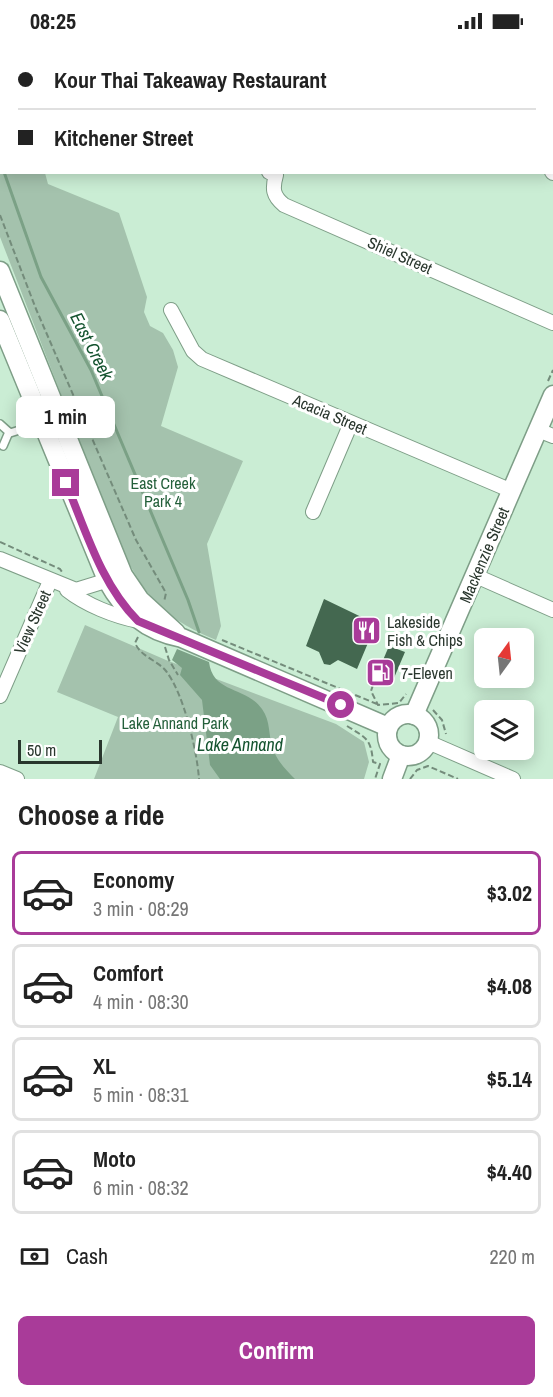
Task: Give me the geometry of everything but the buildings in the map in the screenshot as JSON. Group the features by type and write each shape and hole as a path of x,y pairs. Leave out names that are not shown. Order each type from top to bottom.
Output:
{"main road":[{"path":"0,271 124,607 173,641 213,646 388,727"},
{"path":"0,320 42,423 115,578"},
{"name":"Mackenzie Street","path":"414,715 512,491 545,433 553,396"},
{"path":"414,715 427,726 428,742 415,755 401,755 393,750 387,741 388,727 396,717 414,715"},
{"path":"392,779 401,755"}],"street":[{"name":"Shiel Street","path":"274,174 272,188 276,198 284,205 553,323"},
{"name":"Acacia Street","path":"171,310 193,351 202,359 512,491"},
{"path":"313,512 351,423"},
{"path":"0,559 50,581 63,580 87,589 115,578"},
{"path":"476,576 553,610"},
{"path":"63,580 76,598 124,618 145,620"},
{"name":"View Street","path":"0,696 50,581"},
{"path":"428,742 513,779"},
{"path":"0,772 17,779"}],"lane":[{"path":"9,432 42,423"},
{"path":"0,424 9,432"},
{"path":"3,446 9,432"}],"path":[{"path":"0,215 36,309 136,540 166,593 164,601 145,620 135,643 138,650 166,670 172,682 188,727 199,779"},
{"path":"0,542 60,569 63,580"},
{"path":"213,646 225,639 379,707 371,691 374,685"},
{"path":"173,641 169,660 178,675"},
{"path":"433,711 442,720 446,734"},
{"path":"347,726 367,738 371,745 373,762 380,764 375,779"},
{"path":"410,779 417,770 428,766 458,779"}],"green space":[{"name":"East Creek Park 4","path":"0,174 45,174 48,184 119,213 147,297 144,312 150,326 163,333 173,350 178,367 161,426 243,461 207,544 221,626 216,640 182,623 158,605 121,549 0,237"},
{"name":"Lake Annand Park","path":"85,625 166,660 336,724 364,742 369,762 364,779 94,779 118,717 57,692"}],"water":[{"name":"Lake Annand","path":"177,649 209,662 217,680 248,696 262,709 267,718 271,744 275,753 282,766 295,779 220,779 210,765 202,700 180,675 182,668 172,660"}],"waterway":[{"name":"East Creek","path":"5,174 41,277 91,370 188,600 199,632"}],"place":[{"name":"Lakeside Fish & Chips","path":"366,631"},
{"name":"7-Eleven","path":"380,673"}],"route":[{"path":"66,483 107,580 124,607 138,621 167,636 182,638 341,705"}]}
